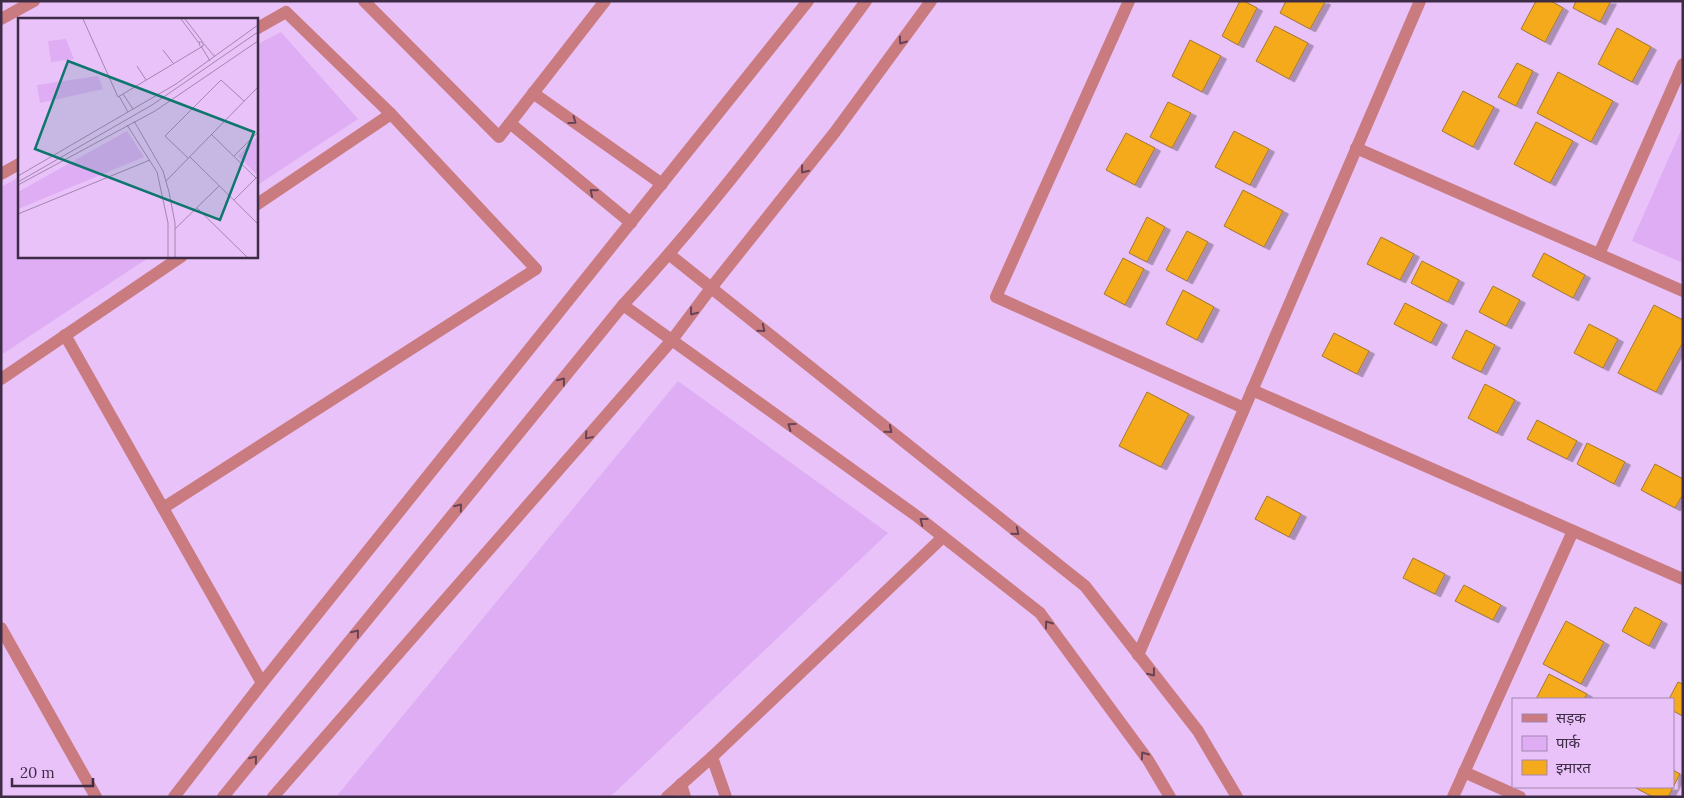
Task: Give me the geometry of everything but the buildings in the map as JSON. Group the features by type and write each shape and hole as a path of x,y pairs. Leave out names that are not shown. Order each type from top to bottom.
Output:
{"street":[{"path":"1,19 34,1"},
{"path":"364,1 500,137 604,1"},
{"path":"174,797 262,683 808,1"},
{"path":"223,797 623,305 670,254 795,98 866,1"},
{"path":"273,797 672,340 835,132 931,1"},
{"path":"1129,1 996,297 1244,408"},
{"path":"1138,655 1420,1"},
{"path":"163,508 536,269 391,114 286,12 258,28"},
{"path":"1599,254 1683,64"},
{"path":"534,93 662,184"},
{"path":"258,205 391,114"},
{"path":"510,123 631,223"},
{"path":"1356,148 1683,291"},
{"path":"1,174 18,165"},
{"path":"670,254 1085,586 1198,731 1237,797"},
{"path":"1,378 179,258"},
{"path":"623,305 918,517 1040,614 1148,760 1170,797"},
{"path":"65,335 262,683"},
{"path":"1252,390 1683,579"},
{"path":"1453,797 1573,531"},
{"path":"667,797 712,757 943,537"},
{"path":"1,628 96,797"},
{"path":"712,757 726,797"},
{"path":"1464,772 1520,797"},
{"path":"681,784 685,797"}],"green space":[{"path":"281,32 358,119 258,185 258,44"},
{"path":"1683,126 1683,263 1632,241"},
{"path":"18,178 18,258 148,258 1,355 1,187"},
{"path":"678,381 888,533 610,797 336,797"}]}
